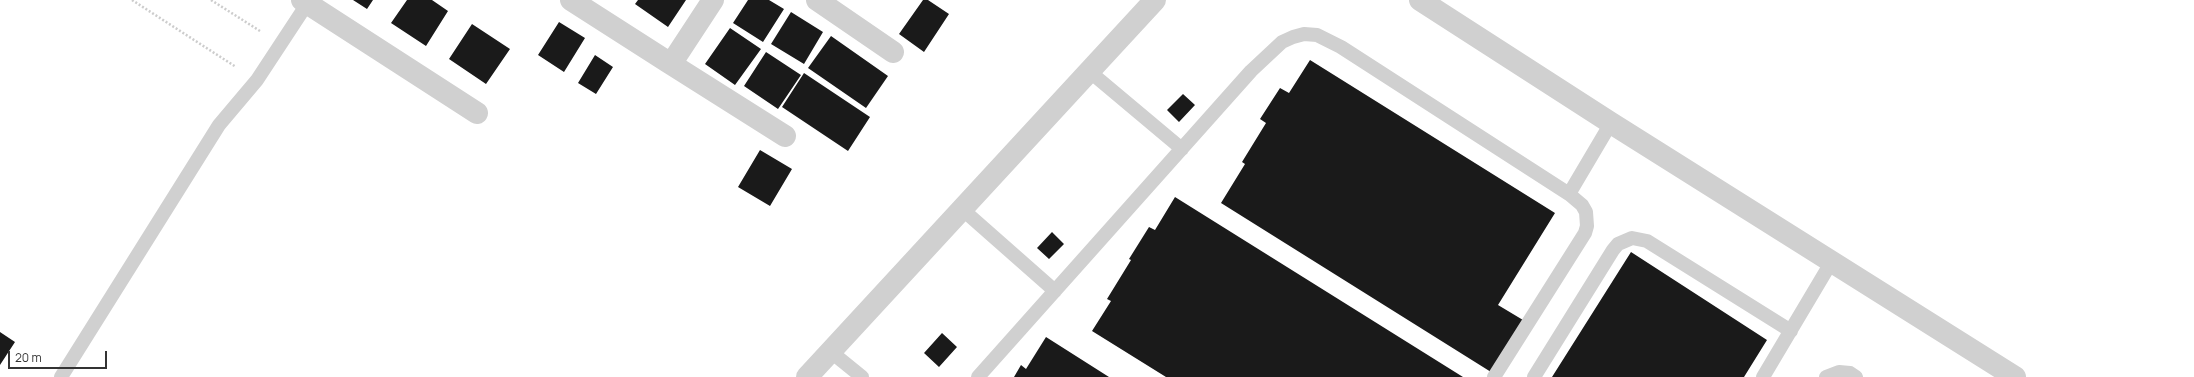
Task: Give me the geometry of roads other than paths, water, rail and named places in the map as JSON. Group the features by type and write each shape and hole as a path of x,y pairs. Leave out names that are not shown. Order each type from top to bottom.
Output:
{"street":[{"path":"571,0 785,136"},
{"path":"671,64 713,0"},
{"path":"817,0 893,52"},
{"path":"807,377 1155,0"},
{"path":"1420,0 1611,123 2015,377"},
{"path":"304,2 477,113"}],"lane":[{"path":"60,377 219,124 257,80 281,44 304,2"},
{"path":"978,377 1273,49 1293,36 1304,34 1317,35 1341,47 1569,194 1582,205 1586,212 1587,226 1585,233 1494,377"},
{"path":"1090,71 1182,149"},
{"path":"1569,194 1611,123"},
{"path":"962,209 1055,291"},
{"path":"1534,377 1613,250 1625,240 1632,238 1647,241 1791,331"},
{"path":"1763,377 1832,261"},
{"path":"830,351 862,377"},
{"path":"1826,377 1839,372 1850,373 1856,377"}]}
